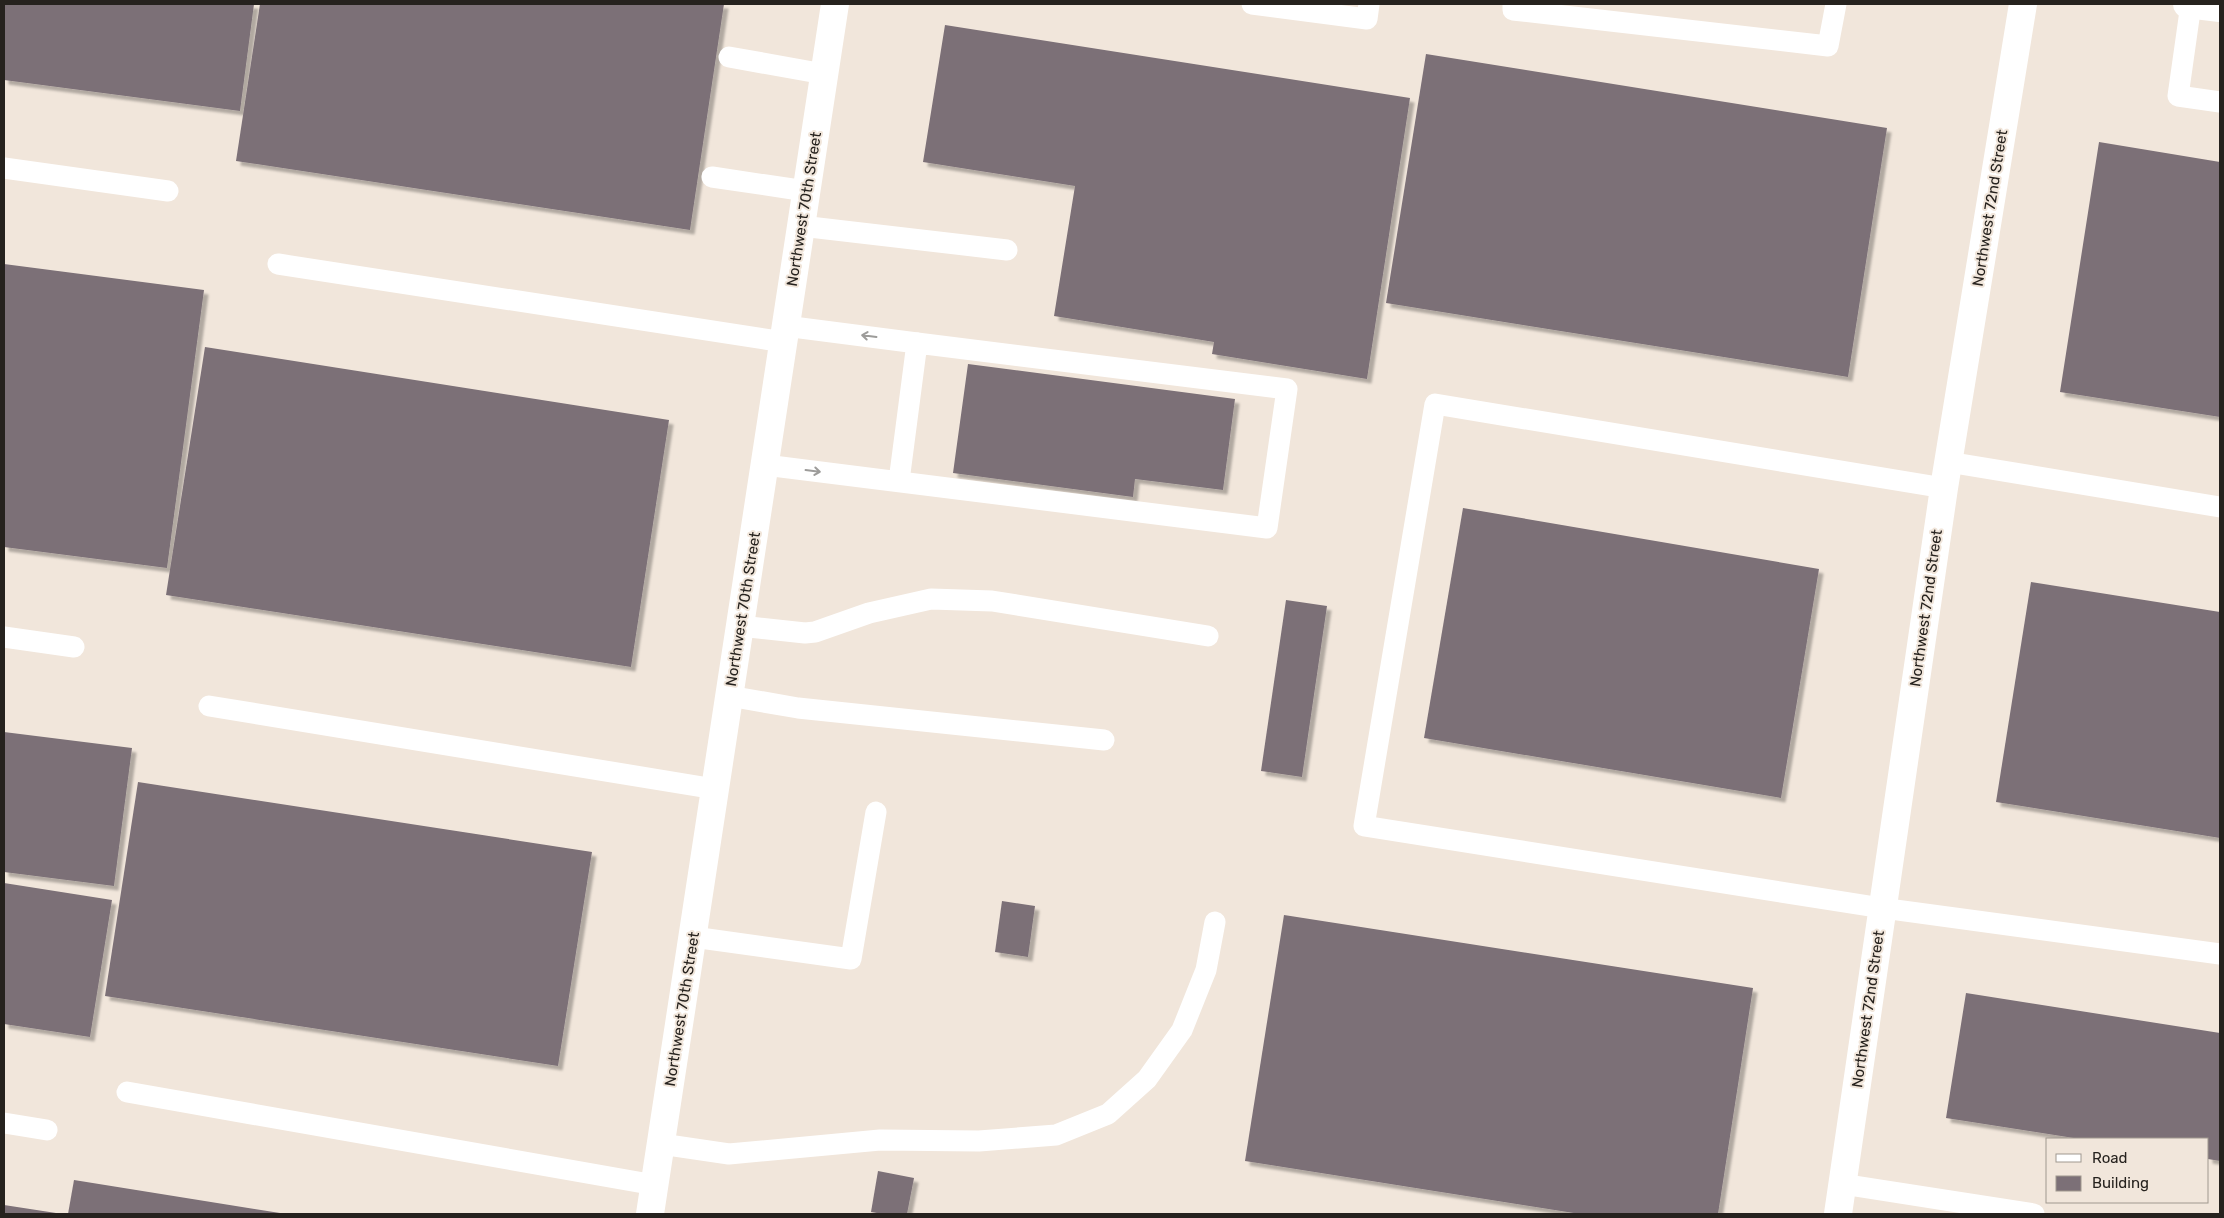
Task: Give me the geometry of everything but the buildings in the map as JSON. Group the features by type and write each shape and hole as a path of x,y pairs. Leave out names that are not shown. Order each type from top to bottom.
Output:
{"street":[{"name":"Northwest 70th Street","path":"650,1214 835,4"},
{"name":"Northwest 72nd Street","path":"1838,1214 1946,475 2023,4"},
{"path":"2187,4 2220,8"}],"lane":[{"path":"1252,4 1367,19 1369,4"},
{"path":"1513,4 1513,10 1828,46 1836,4"},
{"path":"2191,4 2178,96 2220,102"},
{"path":"729,57 824,74"},
{"path":"4,168 168,191"},
{"path":"712,177 806,191"},
{"path":"801,226 1007,250"},
{"path":"278,264 784,334 917,342 1287,389 1267,528 765,465"},
{"path":"899,481 917,342"},
{"path":"2220,508 1946,475 1435,404 1364,826 1882,908 2220,954"},
{"path":"740,626 805,633 814,632 869,613 931,598 992,601 1208,636"},
{"path":"4,637 74,647"},
{"path":"729,696 798,708 1104,740"},
{"path":"210,706 715,790"},
{"path":"692,937 851,960 876,812"},
{"path":"661,1144 729,1154 880,1140 979,1141 1056,1135 1108,1114 1147,1079 1182,1030 1206,970 1215,922"},
{"path":"127,1092 654,1185"},
{"path":"4,1123 47,1130"},
{"path":"1842,1184 2034,1214"}]}
